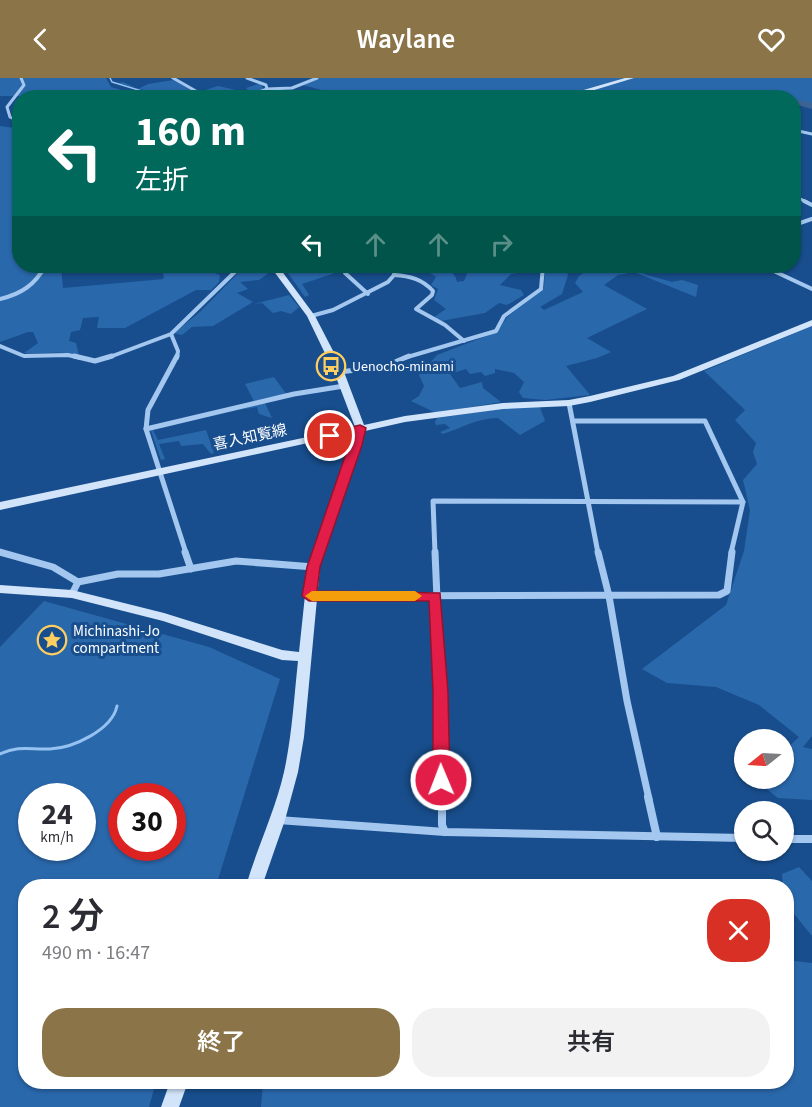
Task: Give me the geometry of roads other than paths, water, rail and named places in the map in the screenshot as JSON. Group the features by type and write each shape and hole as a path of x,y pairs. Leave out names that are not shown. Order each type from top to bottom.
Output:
{"street":[{"path":"175,79 185,78"},
{"path":"247,78 266,85 267,89 292,87 317,78"},
{"path":"588,90 631,78"},
{"path":"175,79 194,90"},
{"path":"12,101 7,107 12,118"},
{"path":"0,299 27,290 41,273"},
{"path":"0,346 24,356 62,354 95,361 124,353 171,334 234,273"},
{"path":"257,879 278,820 291,772 297,737 309,596 314,567 357,445 360,428 339,372 311,315 279,273"},
{"path":"345,273 368,294"},
{"path":"339,372 383,367 403,358 496,331 504,316 541,289 542,273"},
{"path":"778,273 812,289"},
{"path":"311,315 333,310 368,294 388,282 394,275 411,276 433,291 432,295 416,306 416,309 445,325 464,341"},
{"name":"喜入知覧線","path":"0,506 405,419 503,406 569,403 676,378 812,323"},
{"path":"171,334 178,351 177,360 147,410 146,429 190,569"},
{"path":"146,429 294,394 344,386"},
{"path":"569,403 609,596 627,701 657,837"},
{"path":"309,596 719,596 727,591 732,548 743,502 705,421 573,421"},
{"path":"445,832 442,825 441,692 433,501 743,502"},
{"path":"0,552 53,567 75,588 282,655 305,657"},
{"path":"0,590 75,588 118,574 159,574 246,560 314,567"},
{"path":"278,820 445,832 734,838"},
{"path":"794,839 812,839"},
{"path":"170,1107 176,1089"}],"waterway":[{"path":"110,78 112,82 138,90"},
{"path":"801,104 812,106"},
{"path":"0,754 19,749 59,748 80,741 108,723 117,706"}],"place":[{"name":"Uenocho-minami","path":"331,366"},
{"name":"Michinashi-Jo compartment","path":"52,640"}]}
